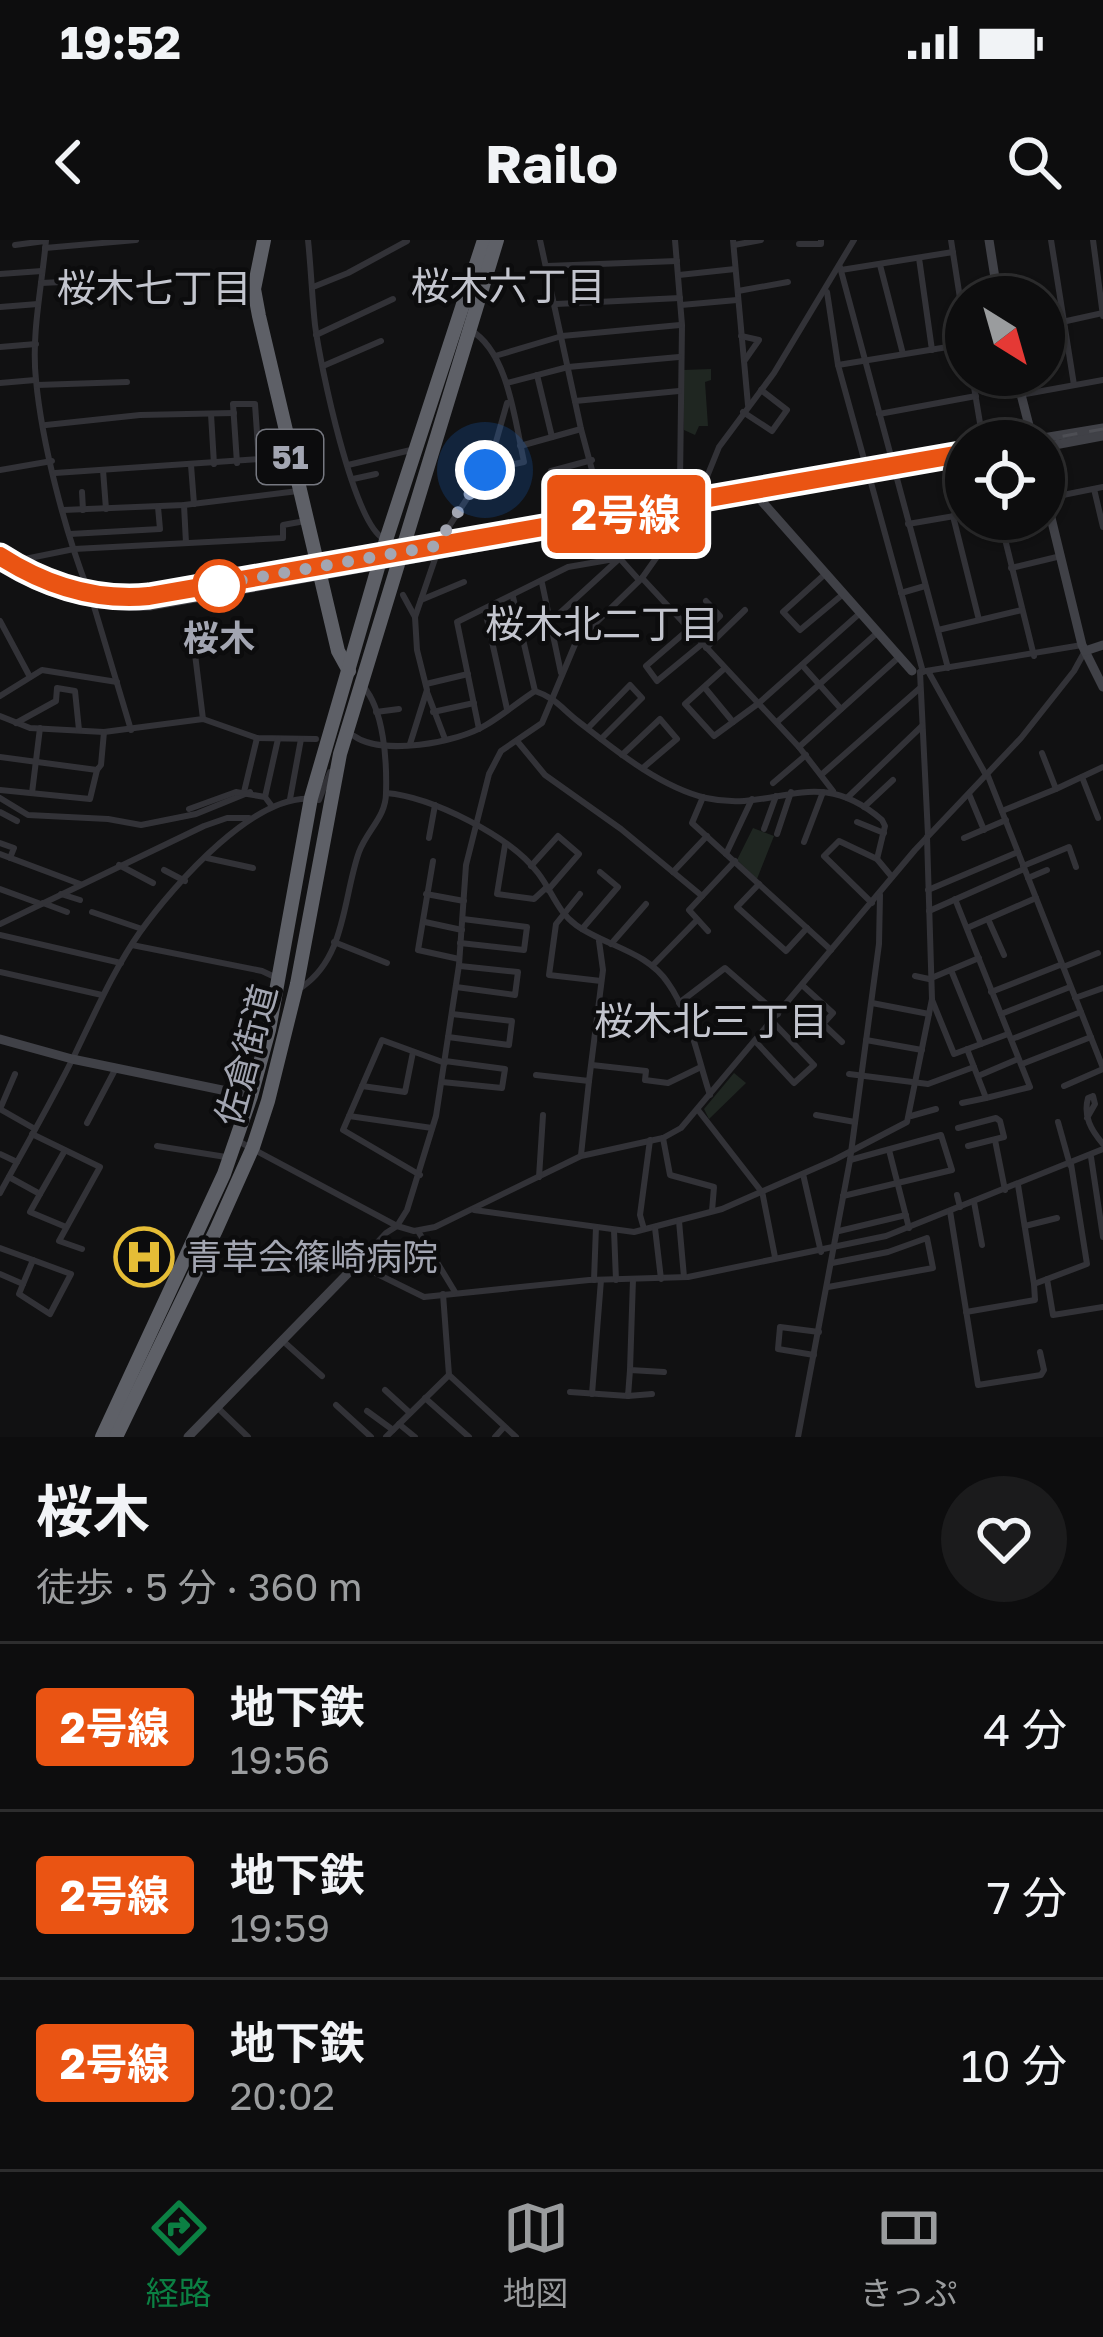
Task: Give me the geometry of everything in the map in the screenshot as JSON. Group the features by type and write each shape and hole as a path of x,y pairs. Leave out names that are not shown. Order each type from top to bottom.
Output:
{"highway":[{"name":"51","path":"264,240 254,289 290,457 338,650 360,683"},
{"name":"佐倉街道","path":"102,1437 230,1158 251,1096 279,979 311,798 386,540 484,240"},
{"name":"佐倉街道","path":"116,1437 183,1302 253,1147 268,1101 297,984 332,790 360,683 497,240"}],"street":[{"path":"15,245 136,240"},
{"path":"308,240 322,367 353,479 376,535 386,540"},
{"path":"540,240 581,429 614,552 777,722 833,791 882,820 884,833 877,859"},
{"path":"675,240 682,325 680,482 683,487 704,484"},
{"path":"760,240 733,242 746,409 772,430 787,410 761,390"},
{"path":"800,244 821,244 821,240"},
{"path":"188,1437 397,1226 420,1175 442,1082 459,962 466,865 489,774 502,752 542,723 580,638 640,579 698,500 719,447 827,289 854,240"},
{"path":"951,240 956,276"},
{"path":"989,240 995,276"},
{"path":"1051,240 1057,276"},
{"path":"1065,322 1103,314 1093,240"},
{"path":"313,286 407,241"},
{"path":"45,243 36,382 63,510 131,730"},
{"path":"840,268 953,253"},
{"path":"919,258 932,350"},
{"path":"547,266 677,260"},
{"path":"880,264 903,354"},
{"path":"840,268 948,668"},
{"path":"679,274 736,269"},
{"path":"0,274 42,271"},
{"path":"41,283 127,279"},
{"path":"556,304 680,302 738,296 788,282"},
{"path":"827,289 838,364 921,672 932,999 954,1054 1081,1012"},
{"path":"316,335 393,299"},
{"path":"0,307 38,304"},
{"path":"495,356 562,336 682,325"},
{"path":"1065,328 1074,385"},
{"path":"470,330 484,338 507,382 524,462 485,470"},
{"path":"741,336 759,340 743,362"},
{"path":"322,367 381,341"},
{"path":"0,347 36,344"},
{"path":"838,364 945,346"},
{"path":"507,382 568,367 679,357"},
{"path":"537,375 552,437"},
{"path":"1065,387 1103,380"},
{"path":"0,383 127,382"},
{"path":"575,400 679,391"},
{"path":"879,413 976,396 980,420"},
{"path":"415,617 436,551 497,443 508,399"},
{"path":"237,463 233,404 255,404 259,462"},
{"path":"45,424 234,413"},
{"path":"211,414 214,464"},
{"path":"520,446 581,429"},
{"path":"1065,437 1103,432"},
{"path":"1065,442 1103,432"},
{"path":"348,465 416,449"},
{"path":"55,472 290,457"},
{"path":"592,460 549,475 554,488 597,479"},
{"path":"3,562 34,586 91,598 149,596 380,561 698,500 945,460"},
{"path":"0,470 52,461"},
{"path":"191,465 194,504"},
{"path":"103,470 106,509"},
{"path":"607,520 690,510 868,474"},
{"path":"353,479 376,475"},
{"path":"1065,492 1098,488 1103,525"},
{"path":"63,510 184,505 298,491"},
{"path":"82,492 82,510"},
{"path":"758,497 899,657 921,672 987,775 1103,1069 1064,1086"},
{"path":"184,505 186,543"},
{"path":"70,534 160,530 158,507"},
{"path":"908,524 945,518"},
{"path":"3,562 74,548 283,538 283,525 306,520"},
{"path":"959,540 980,620"},
{"path":"1005,540 1034,656"},
{"path":"1057,540 1083,648 1103,688"},
{"path":"1011,568 1061,556"},
{"path":"479,729 457,622 578,565 620,558"},
{"path":"550,622 620,558"},
{"path":"824,575 783,612 800,630 842,595"},
{"path":"422,600 464,582"},
{"path":"542,583 562,676"},
{"path":"901,593 925,586"},
{"path":"403,595 415,617 426,687 445,739"},
{"path":"513,597 535,691"},
{"path":"702,643 720,616 706,601"},
{"path":"484,610 507,709"},
{"path":"689,629 646,666 657,681 745,610"},
{"path":"938,630 1022,610"},
{"path":"725,668 685,704 713,736 759,703 860,614"},
{"path":"1,624 30,677"},
{"path":"777,722 877,633"},
{"path":"921,672 1103,645"},
{"path":"194,646 202,718"},
{"path":"236,1140 397,1226 418,1231 581,1156 663,1138 697,1110 927,836 1034,721 1083,648"},
{"path":"799,747 899,657"},
{"path":"802,665 841,709"},
{"path":"1,694 42,670 117,682"},
{"path":"426,687 468,674"},
{"path":"297,984 302,987 311,981 334,942 359,851 383,812 386,793 374,699 360,683"},
{"path":"589,729 630,685 642,698 601,739"},
{"path":"410,745 426,687"},
{"path":"704,687 734,722"},
{"path":"16,724 56,700 57,688 75,691 79,730"},
{"path":"821,775 920,688"},
{"path":"535,691 556,698 622,755 704,797 752,799 810,788 833,791"},
{"path":"0,1193 132,945 207,858 272,805 290,799 319,800 325,794 336,748 351,731 365,745 382,748 445,739 479,729 535,691"},
{"path":"434,712 474,703"},
{"path":"376,712 399,709"},
{"path":"0,716 40,728 104,732 202,718 257,738 316,739"},
{"path":"622,755 659,719 677,739 644,767"},
{"path":"847,798 922,726"},
{"path":"32,793 40,728"},
{"path":"0,794 90,800 101,765 104,732"},
{"path":"247,792 257,738"},
{"path":"265,797 278,739"},
{"path":"290,799 301,739"},
{"path":"517,740 544,775 702,896"},
{"path":"1042,753 1056,789"},
{"path":"773,783 806,755"},
{"path":"0,758 97,770"},
{"path":"1002,811 1103,767"},
{"path":"1081,776 1098,818"},
{"path":"864,807 893,780"},
{"path":"1089,796 1103,790"},
{"path":"0,794 28,815 108,819 141,826 196,814 247,792"},
{"path":"189,809 247,792 265,797 272,805"},
{"path":"804,842 823,792"},
{"path":"386,793 435,805 476,824 532,866 562,914 652,965 679,1003 710,1095"},
{"path":"777,834 791,793"},
{"path":"969,793 984,830"},
{"path":"764,830 776,796"},
{"path":"704,797 692,823 831,950"},
{"path":"727,854 752,799"},
{"path":"429,838 435,805"},
{"path":"0,812 17,820"},
{"path":"0,924 204,826 227,818 251,818"},
{"path":"964,838 1006,820"},
{"path":"857,822 884,833"},
{"path":"505,845 497,894 534,899 579,854 558,836 532,866"},
{"path":"673,872 707,836"},
{"path":"872,903 823,858 838,841 877,859 892,877"},
{"path":"0,843 14,848 10,858"},
{"path":"927,911 1025,871 1069,847 1077,863"},
{"path":"928,890 1018,852"},
{"path":"0,854 80,884"},
{"path":"207,858 253,868"},
{"path":"433,861 418,950 518,972 515,994 456,987"},
{"path":"709,931 689,910 735,861"},
{"path":"119,865 153,884"},
{"path":"164,870 185,881"},
{"path":"1025,871 1047,870"},
{"path":"582,929 618,887 600,872"},
{"path":"759,884 737,907 787,951 807,928"},
{"path":"0,890 67,912"},
{"path":"798,1437 850,1160 872,1003 880,891"},
{"path":"425,893 464,901"},
{"path":"61,894 80,900"},
{"path":"580,894 554,930 549,975 602,981"},
{"path":"967,928 1036,898"},
{"path":"955,899 1030,1088 962,1102"},
{"path":"610,944 646,904"},
{"path":"92,912 142,929"},
{"path":"460,943 524,950 527,927 463,919"},
{"path":"988,919 1004,956"},
{"path":"652,965 697,920"},
{"path":"424,922 461,930"},
{"path":"0,935 122,963"},
{"path":"581,1156 602,981 599,939"},
{"path":"334,942 387,963"},
{"path":"132,945 262,971 279,979"},
{"path":"991,992 1099,953"},
{"path":"915,976 929,979 979,958"},
{"path":"679,1003 725,968 775,1017 814,1065 794,1083 755,1041"},
{"path":"951,970 981,1044"},
{"path":"0,973 103,995"},
{"path":"802,985 832,1013 823,1024 842,1042"},
{"path":"1000,1014 1070,987"},
{"path":"1075,998 1103,988"},
{"path":"913,1143 909,1119 932,999"},
{"path":"872,1003 929,1014"},
{"path":"448,1037 508,1045 512,1021 452,1013"},
{"path":"849,1074 917,1084 1020,1062 1091,1037"},
{"path":"0,1040 268,1101"},
{"path":"420,1175 343,1130 382,1040 445,1062 505,1070 502,1088 442,1082"},
{"path":"866,1040 922,1050"},
{"path":"967,1049 986,1098"},
{"path":"362,1086 405,1092 413,1052"},
{"path":"592,1065 646,1071 645,1080 668,1083 700,1067"},
{"path":"87,1123 116,1068"},
{"path":"15,1074 0,1109 64,1152 100,1167 59,1241 82,1249"},
{"path":"536,1075 590,1081"},
{"path":"472,1209 614,1230 655,1227 712,1211 803,1174 936,1109"},
{"path":"697,1110 762,1191 775,1257"},
{"path":"816,1114 855,1122"},
{"path":"539,1177 543,1115"},
{"path":"349,1116 432,1128"},
{"path":"357,1264 424,1297 598,1280 684,1277 775,1257 835,1250 909,1228 1090,1156 1103,1147 1087,1118"},
{"path":"958,1128 1000,1120 1004,1137 968,1146"},
{"path":"1034,1284 1087,1264 1071,1165 1058,1122"},
{"path":"843,1196 952,1170 941,1136 850,1160"},
{"path":"663,1138 670,1174 714,1187 712,1211"},
{"path":"644,1229 640,1215 650,1140"},
{"path":"994,1140 1005,1190"},
{"path":"157,1146 230,1158"},
{"path":"889,1150 909,1228"},
{"path":"64,1152 30,1212 67,1228"},
{"path":"0,1154 17,1162"},
{"path":"1090,1156 1103,1237"},
{"path":"803,1174 821,1252"},
{"path":"9,1177 40,1194"},
{"path":"966,1312 1035,1300 1018,1185"},
{"path":"957,1195 961,1207"},
{"path":"974,1202 982,1245"},
{"path":"950,1211 978,1385 1041,1375 1040,1352"},
{"path":"838,1232 906,1215"},
{"path":"1025,1226 1057,1218"},
{"path":"679,1220 684,1277"},
{"path":"592,1394 596,1227"},
{"path":"655,1227 661,1279"},
{"path":"614,1230 616,1280"},
{"path":"418,1231 455,1292"},
{"path":"828,1287 933,1268 927,1238 888,1252 832,1263"},
{"path":"0,1248 33,1260 71,1274 50,1314 19,1294 33,1260"},
{"path":"0,1274 22,1284"},
{"path":"628,1396 633,1279"},
{"path":"1047,1279 1053,1315 1103,1307"},
{"path":"443,1294 448,1375 516,1437"},
{"path":"814,1355 778,1348 780,1327 819,1332"},
{"path":"283,1341 322,1376"},
{"path":"630,1370 664,1372"},
{"path":"393,1430 448,1375"},
{"path":"385,1390 410,1413"},
{"path":"570,1392 652,1394"},
{"path":"425,1398 469,1437"},
{"path":"336,1405 370,1437"},
{"path":"218,1408 243,1436"},
{"path":"367,1411 393,1430 415,1437"},
{"path":"495,1437 504,1427"}],"shaded area":[{"path":"711,369 711,380 705,382 708,426 699,426 695,435 684,430 683,370"},
{"path":"753,828 774,836 757,879 737,860"},
{"path":"734,1073 746,1083 709,1119 704,1109"}],"railway":[{"path":"1065,436 1103,429"},
{"path":"0,556 71,589 149,597 945,457"}],"metro line":[{"name":"2号線","path":"0,556 38,578 79,592 134,598 945,457"}],"place":[{"name":"桜木","path":"219,586"},
{"name":"青草会篠崎病院","path":"144,1257"}],"district":[{"name":"桜木六丁目","path":"508,286"},
{"name":"桜木七丁目","path":"154,288"},
{"name":"桜木北二丁目","path":"602,624"},
{"name":"桜木北三丁目","path":"711,1021"}],"route":[{"path":"219,586 209,586 436,546 485,470"}]}
